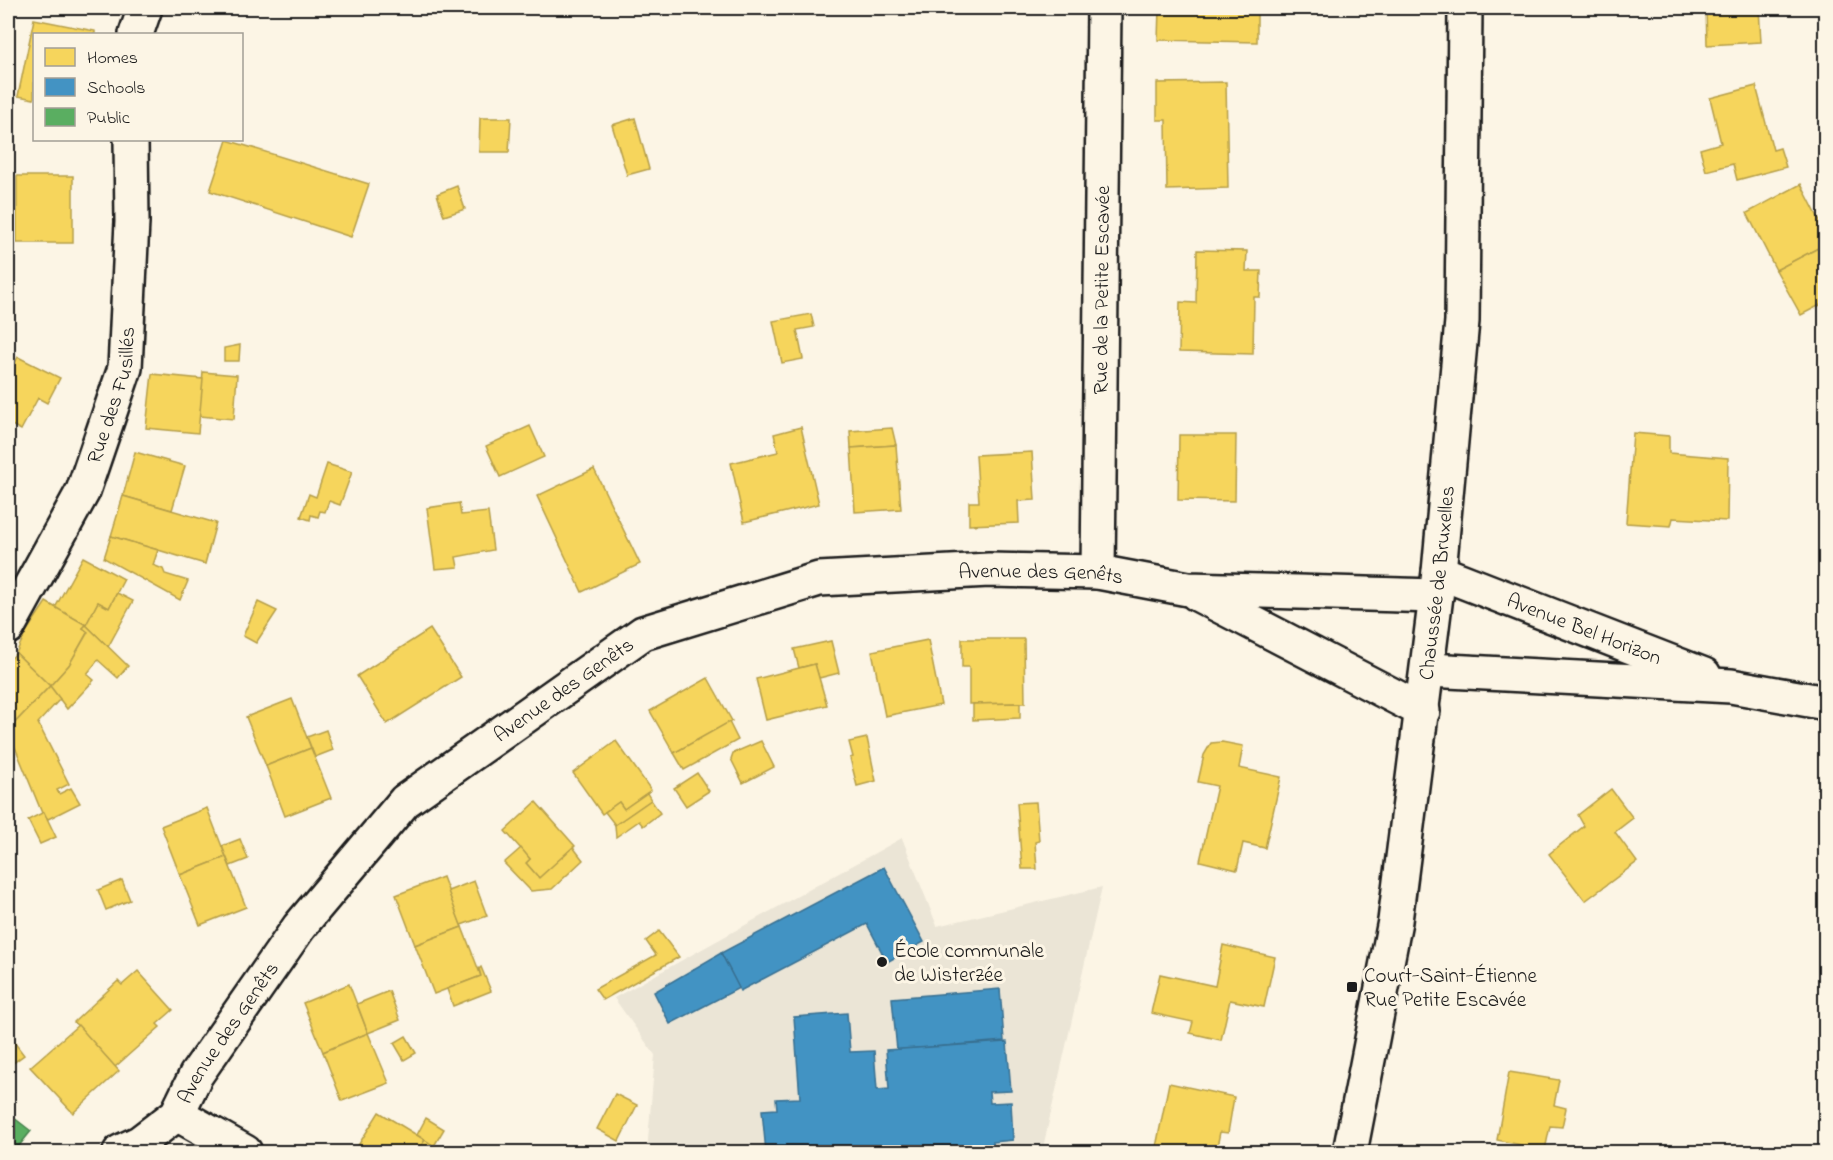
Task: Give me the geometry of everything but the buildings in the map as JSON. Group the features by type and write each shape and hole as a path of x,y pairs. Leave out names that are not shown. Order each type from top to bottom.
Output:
{"street":[{"path":"136,33 145,8"},
{"name":"Rue de la Petite Escavée","path":"1098,572 1104,8"},
{"name":"Chaussée de Bruxelles","path":"1350,1152 1395,921 1429,670 1438,584 1462,321 1465,8"},
{"name":"Rue des Fusillés","path":"8,627 83,491 125,368 132,222 131,141"},
{"name":"Avenue des Genêts","path":"120,1152 139,1143 177,1114 196,1074 298,927 405,801 643,633 819,579 989,570 1098,572 1188,589 1438,584"},
{"name":"Avenue Bel Horizon","path":"1438,584 1731,686"},
{"name":"Avenue des Genêts","path":"1188,589 1295,642 1423,711"},
{"name":"Avenue Bel Horizon","path":"1429,670 1731,686 1826,703"},
{"path":"177,1114 245,1152"}],"shaded area":[{"name":"École communale de Wisterzée","path":"902,838 937,926 1102,887 1042,1152 647,1152 655,1055 614,998"}],"place":[{"name":"École communale de Wisterzée","path":"882,962"},
{"name":"Court-Saint-Étienne Rue Petite Escavée","path":"1352,987"}]}
